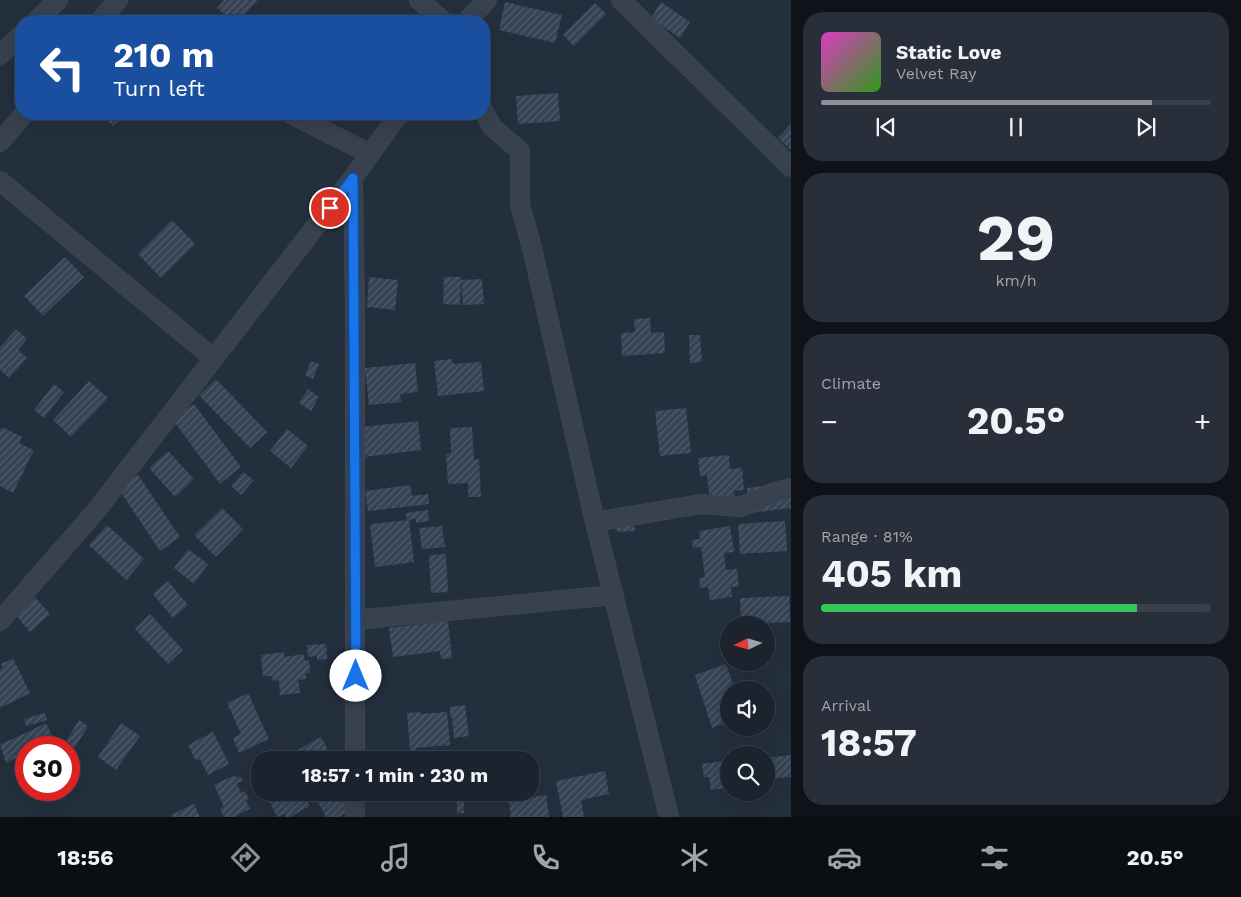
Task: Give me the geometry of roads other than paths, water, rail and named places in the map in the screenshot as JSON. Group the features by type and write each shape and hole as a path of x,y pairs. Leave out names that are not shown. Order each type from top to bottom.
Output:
{"street":[{"path":"42,15 58,0"},
{"path":"108,15 118,0"},
{"path":"419,0 436,15"},
{"path":"473,15 487,0"},
{"path":"621,0 791,167"},
{"path":"0,56 15,41"},
{"path":"0,142 19,120"},
{"path":"303,120 370,154"},
{"path":"0,621 95,512 353,178 395,120"},
{"path":"488,120 492,127 520,151 521,211 529,237 595,522 669,817"},
{"path":"353,178 355,751"},
{"path":"0,181 214,358"},
{"path":"595,522 701,504 741,507 775,492 791,488"},
{"path":"355,620 614,595"},
{"path":"354,801 355,817"}]}
